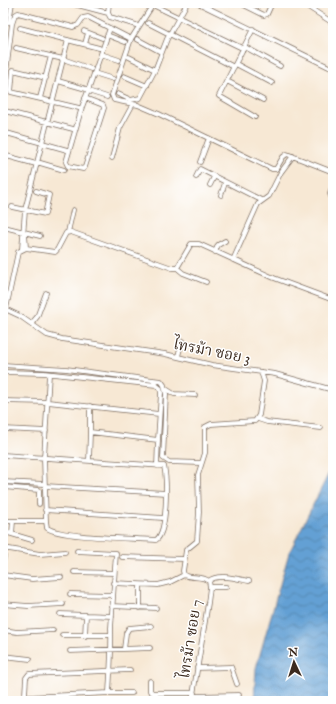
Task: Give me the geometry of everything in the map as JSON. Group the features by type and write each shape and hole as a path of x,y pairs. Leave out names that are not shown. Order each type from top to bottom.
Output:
{"street":[{"path":"3,24 9,22 12,4 4,3"},
{"path":"70,3 108,13 110,17 136,25"},
{"path":"108,13 109,3"},
{"path":"118,94 131,100 138,99 147,86 155,70 161,52 187,3"},
{"path":"198,3 254,29 333,69"},
{"path":"240,3 264,15 267,14 272,3"},
{"path":"303,3 333,23"},
{"path":"280,66 155,5 131,39 112,95 116,101 133,104 159,114 272,169 276,169 284,154 293,156 333,172"},
{"path":"3,97 12,24 15,15 18,13 27,14 73,27 85,17 131,39"},
{"path":"148,23 272,83"},
{"path":"20,28 98,48"},
{"path":"85,98 98,102 104,107 86,166 81,169 71,168 66,162 87,90 110,28"},
{"path":"254,29 219,98 255,117"},
{"path":"84,31 102,38"},
{"path":"84,44 88,33"},
{"path":"107,35 125,42"},
{"path":"137,39 161,52"},
{"path":"4,309 16,257 24,248 24,210 68,40"},
{"path":"16,48 63,59 92,69"},
{"path":"101,54 119,60"},
{"path":"40,98 52,56"},
{"path":"129,57 155,70"},
{"path":"46,78 13,70 11,92 79,108"},
{"path":"94,73 113,79"},
{"path":"124,76 147,86"},
{"path":"58,81 107,97"},
{"path":"227,81 263,100"},
{"path":"112,158 120,128 133,104"},
{"path":"5,111 73,129"},
{"path":"3,140 4,133 42,142 67,150"},
{"path":"200,162 209,138"},
{"path":"3,155 64,170"},
{"path":"233,260 261,200 269,196 281,172 293,156"},
{"path":"196,177 200,169 261,200"},
{"path":"210,185 214,177"},
{"path":"221,195 225,183"},
{"path":"333,184 330,194 333,201"},
{"path":"12,207 41,214 46,212 49,195 36,191"},
{"path":"24,248 55,252 68,232 73,210"},
{"path":"8,228 23,230 40,236"},
{"path":"68,232 73,232 172,268 176,268 183,273 206,282"},
{"path":"215,252 218,245 225,241"},
{"path":"176,268 190,244 199,244 274,278 333,300"},
{"path":"31,324 37,317 46,293"},
{"name":"ไทรม้า ซอย 3","path":"4,309 47,335 62,339 178,356 212,365 261,372 264,381 258,419"},
{"path":"178,356 182,341"},
{"path":"3,365 66,369 150,379 163,382 165,388 163,458 169,462 202,463"},
{"path":"3,372 49,374 156,385 160,388 161,393 157,466"},
{"path":"261,372 333,390"},
{"path":"3,455 44,458 89,461 157,466 164,466 166,493 162,533 156,540 80,535 48,529 45,510 44,458 49,374"},
{"path":"165,388 174,394 195,395"},
{"path":"3,401 48,402 159,414"},
{"path":"89,461 90,406"},
{"path":"184,575 184,559 186,550 197,541 199,512 198,475 205,449 205,430 207,425 253,422 258,419 267,422 321,428"},
{"path":"3,429 46,431"},
{"path":"90,432 158,440"},
{"path":"3,482 166,493"},
{"path":"3,487 39,490 39,504"},
{"path":"45,510 163,518"},
{"path":"12,534 10,521 46,521"},
{"path":"5,532 32,540"},
{"path":"3,563 4,548 40,554 65,552"},
{"path":"77,551 116,553 113,583 109,694"},
{"path":"122,557 184,559"},
{"path":"74,572 114,573"},
{"path":"3,575 32,579 61,577"},
{"path":"113,583 140,585 165,584 184,575 188,577 205,578 209,581 211,578 248,581"},
{"name":"ไทรม้า ซอย 7","path":"193,697 210,587 209,581"},
{"path":"140,585 140,608"},
{"path":"210,587 226,587"},
{"path":"70,594 113,595"},
{"path":"3,604 28,606 63,604"},
{"path":"112,606 156,608"},
{"path":"60,614 112,616"},
{"path":"85,636 86,615"},
{"path":"124,649 126,633 129,628 151,626"},
{"path":"3,630 17,632 52,630"},
{"path":"62,635 111,635"},
{"path":"70,651 150,648"},
{"path":"3,656 30,660"},
{"path":"197,668 231,668 237,684"},
{"path":"130,670 110,672 29,674 26,678 25,694 28,696 132,692"},
{"path":"150,681 150,691 153,693 193,697 239,695"}],"water":[{"path":"333,465 333,701 254,701 256,668 289,553"}]}
